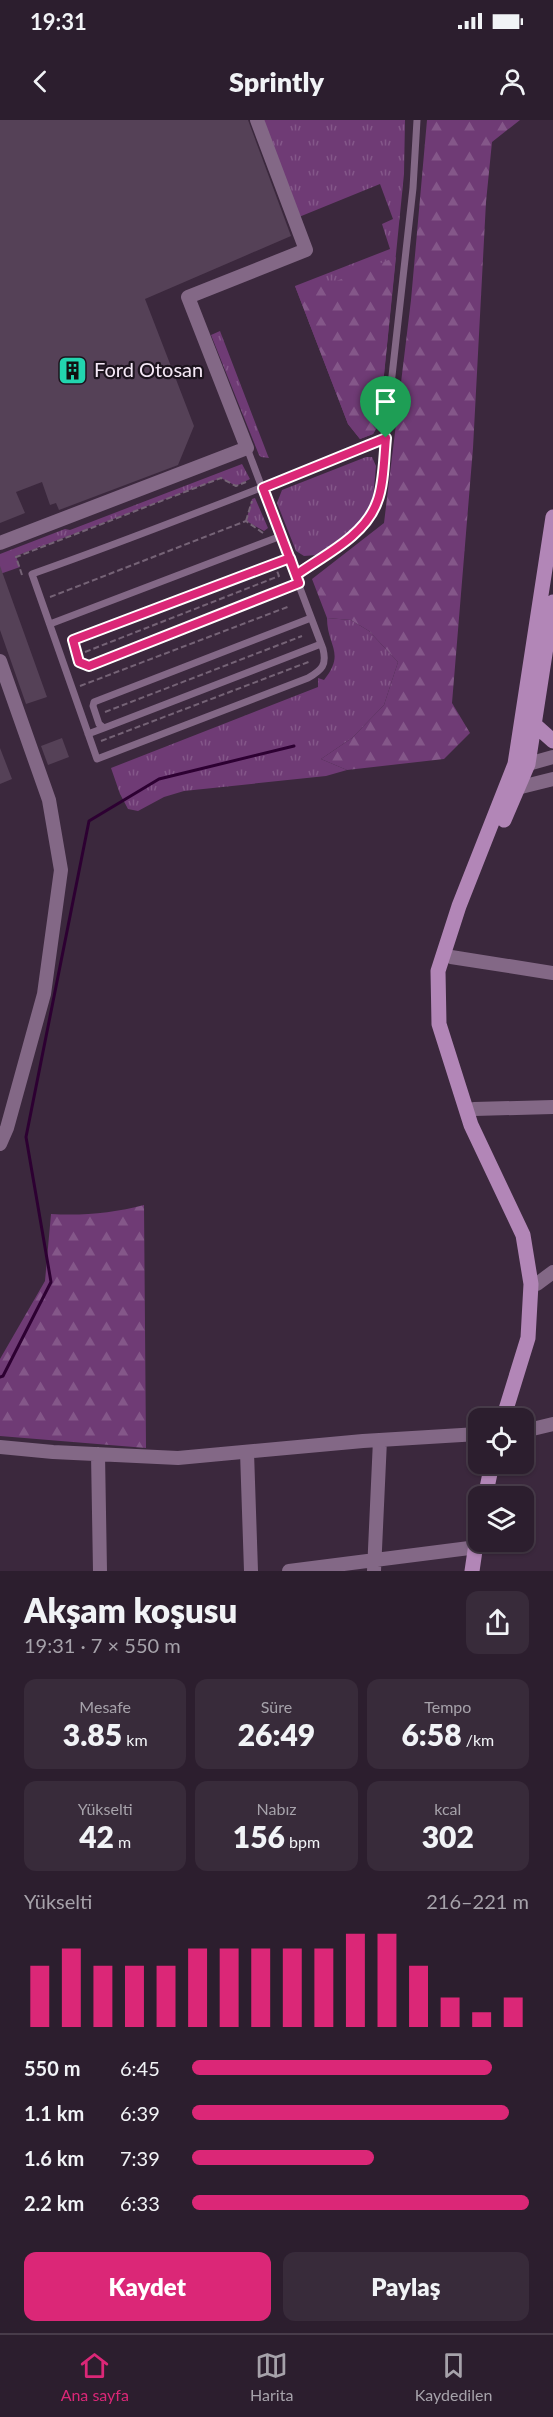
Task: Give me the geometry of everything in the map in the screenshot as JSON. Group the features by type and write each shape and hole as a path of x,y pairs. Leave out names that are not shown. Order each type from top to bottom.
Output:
{"main road":[{"path":"506,1408 528,1338 531,1284 523,1235 471,1125 439,1024 438,971 459,906 515,764 553,517"},
{"path":"514,1408 536,1339 537,1284 531,1234 474,1109 447,1023 447,971 466,909 528,764 553,602"},
{"path":"534,724 553,741"},
{"path":"472,1571 479,1552"},
{"path":"482,1552 482,1571"}],"street":[{"path":"0,543 247,448 188,297 306,250 257,120"},
{"path":"0,661 49,800 61,870 44,994 7,1128 0,1144"},
{"path":"528,764 553,757"},
{"path":"517,788 553,779"},
{"path":"451,957 553,973"},
{"path":"474,1109 553,1107"},
{"path":"537,1284 553,1272"},
{"path":"534,1429 553,1424"},
{"path":"0,1447 178,1458 468,1435"},
{"path":"374,1565 380,1440"},
{"path":"247,1452 251,1571"},
{"path":"98,1454 100,1571"},
{"path":"289,1571 374,1565 468,1548"}],"lane":[{"path":"296,575 353,535 368,521 378,501 413,188 417,120"},
{"path":"247,448 263,488 281,536 290,558 321,644 325,659 323,668 308,678 97,759 92,732 82,717 32,574 263,488 386,438"},
{"path":"50,624 281,536"},
{"path":"290,558 73,640 76,655 79,662 89,666 299,583"},
{"path":"104,728 99,724 93,706 94,702 311,618"},
{"path":"92,732 321,644"},
{"path":"82,717 96,714"}],"path":[{"path":"23,577 16,557 221,478 236,486 246,482"},
{"path":"246,521 252,499"},
{"path":"41,600 246,521"},
{"path":"246,521 263,533"},
{"path":"76,655 279,576"},
{"path":"77,681 79,687 290,606"},
{"path":"96,714 302,636"},
{"path":"92,732 100,741 311,661"}],"green space":[{"path":"256,120 405,120 404,174 379,424 373,434 360,439 348,424 295,286 390,249 382,224 393,219 380,184 294,219"},
{"path":"427,120 520,120 492,142 486,202 473,448 452,703 470,733 444,759 347,770 321,759 352,738 384,705 398,662 369,631 351,620 327,618 312,579 384,523 411,300"},
{"path":"396,257 379,424 373,434 360,439 348,424 295,286 324,286"},
{"path":"220,331 269,458 259,455 211,335"},
{"path":"366,457 372,457 376,466 373,499 369,508 354,528 317,555 304,556 296,551 277,503 282,490"},
{"path":"242,464 250,479 236,486 221,478 16,556 20,567 0,574 0,554 65,529 70,530"},
{"path":"255,498 268,528 264,531 246,521 252,499"},
{"path":"327,618 351,620 369,631 398,662 384,705 352,738 321,759 347,770 326,776 184,791 164,797 138,811 128,809 111,768 318,687 318,678 324,680 334,663 335,656"},
{"path":"144,1205 146,1448 0,1436 0,1359 45,1281 51,1214 98,1213"}],"building":[{"name":"Ford Otosan","path":"0,120 248,120 291,236 145,299 194,426 178,465 59,510 56,503 50,505 42,482 16,492 25,513 0,523"},
{"path":"0,566 47,697 26,704 0,630"},
{"path":"62,738 69,757 48,765 41,746"},
{"path":"0,748 12,779 0,784"}],"waterway":[{"path":"0,1377 3,1376 51,1282 26,1137 89,821 159,779 294,746"}],"place":[{"name":"Ford Otosan","path":"73,370"}],"route":[{"path":"386,438 263,488 281,536 296,575 299,583 89,666 79,662 73,640 290,558 296,575 353,535 368,521 378,501 386,438"}]}
